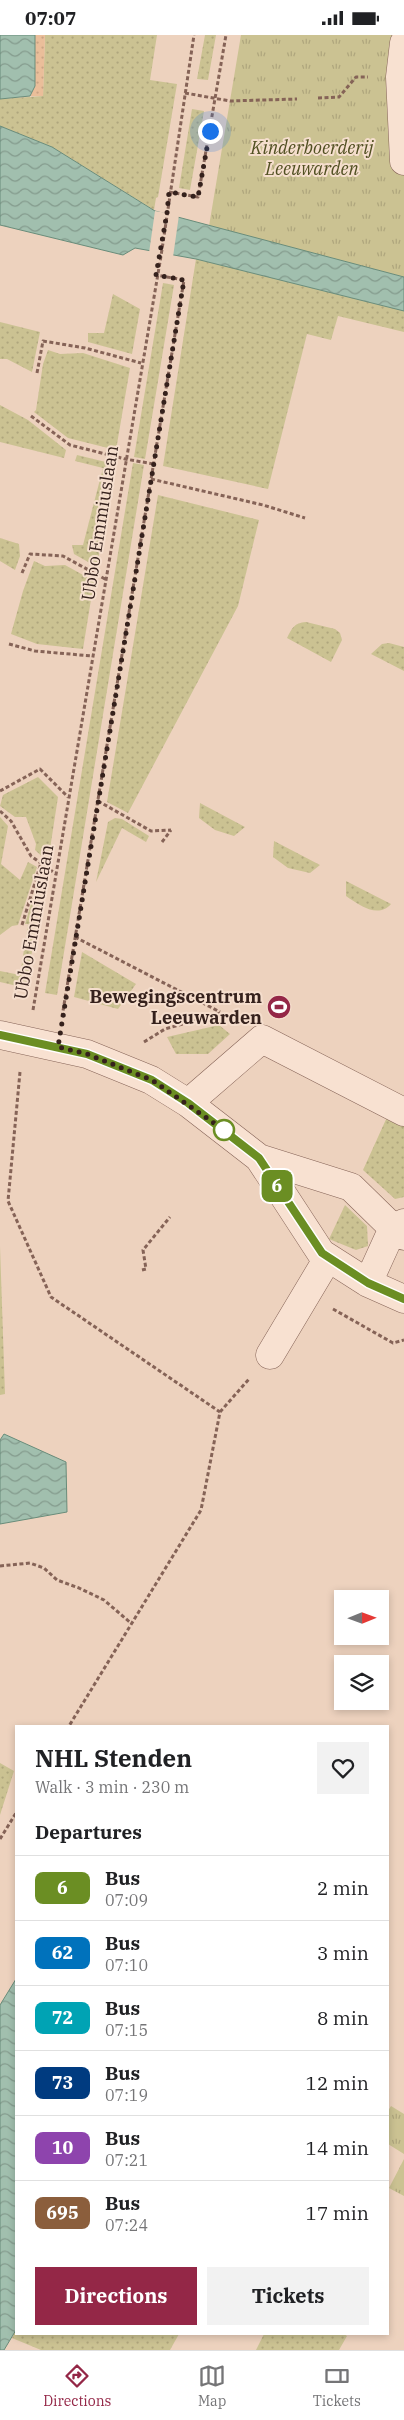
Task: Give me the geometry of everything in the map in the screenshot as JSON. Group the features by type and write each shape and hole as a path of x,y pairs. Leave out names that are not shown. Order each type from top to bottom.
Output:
{"street":[{"path":"404,43 400,77 404,161"},
{"path":"0,1035 87,1054 112,1063 152,1080 188,1103 259,1158 322,1253 368,1283 404,1299"},
{"path":"188,1103 262,1039 404,1112"},
{"path":"259,1158 351,1187 400,1229 368,1283"},
{"path":"270,1355 328,1258"}],"path":[{"name":"Ubbo Emmiuslaan","path":"32,1015 160,256 194,35"},
{"path":"169,192 198,197 226,35"},
{"path":"318,98 339,97 356,77 400,77"},
{"path":"184,93 230,101 297,99"},
{"path":"58,1047 184,280 156,275"},
{"path":"37,373 43,341 85,348 141,363"},
{"path":"31,416 70,445 125,459 154,464"},
{"path":"151,479 263,505 305,518"},
{"path":"22,573 30,554 63,557 105,579"},
{"path":"9,644 35,651 92,656"},
{"path":"0,791 40,769 68,798"},
{"path":"98,801 151,831 171,830 162,843"},
{"path":"0,811 11,821 32,856 56,874"},
{"path":"22,925 41,863"},
{"path":"75,936 242,1024 262,1039"},
{"path":"112,1063 165,1029 221,1013"},
{"path":"21,1065 17,1087 8,1201 51,1297 220,1412"},
{"path":"142,1269 146,1269 143,1250 170,1217"},
{"path":"307,1294 393,1343 404,1340"},
{"path":"70,1725 201,1510 220,1412 270,1355"},
{"path":"0,1566 30,1563 44,1568 57,1580 79,1587 104,1601 132,1624"},
{"path":"0,1839 15,1815"}],"green space":[{"path":"45,35 157,35 150,80 177,84 158,197 156,198 154,210 52,147 0,126 0,99 43,96"},
{"path":"205,35 216,35 208,80 197,79"},
{"name":"Kinderboerderij Leeuwarden","path":"241,35 404,35 404,277 209,226"},
{"path":"192,109 204,111 190,190 179,188"},
{"path":"196,259 404,311 404,332 338,316 331,340 307,334 268,489 163,466"},
{"path":"163,283 174,285 145,459 134,457"},
{"path":"113,294 140,309 132,354 88,342 88,333 104,333"},
{"path":"0,322 40,332 32,372 7,359 0,359"},
{"path":"48,350 60,354 83,353 130,368 116,450 68,438 34,412 36,410 43,364"},
{"path":"0,405 28,420 66,450 64,458 0,442"},
{"path":"77,455 114,464 97,567 74,554 72,545 83,545 103,468 75,461"},
{"path":"133,463 144,465 57,995 45,993"},
{"path":"158,495 259,520 238,606 128,813 107,802"},
{"path":"0,538 19,544 20,556 15,570 0,561"},
{"path":"34,561 45,566 65,565 94,581 83,649 37,644 11,634"},
{"path":"306,622 335,629 340,633 342,640 331,662 287,638 294,627"},
{"path":"389,643 404,647 404,671 371,654 382,644"},
{"path":"38,777 58,797 48,862 35,850 36,844 26,817 15,817 0,806 3,795"},
{"path":"200,803 245,827 234,836 215,830 199,818"},
{"path":"0,817 8,826 1,864 20,880 28,862 37,867 18,925 12,926 0,935"},
{"path":"115,818 122,819 149,836 146,842 122,828 96,882 108,822"},
{"path":"274,841 320,865 310,873 288,868 273,857"},
{"path":"41,870 45,872 26,988 0,982 0,971 20,975 28,924 25,924"},
{"path":"346,881 391,904 380,910 368,909 346,896"},
{"path":"82,952 136,984 118,1009 74,997"},
{"path":"219,1025 230,1034 208,1054 176,1054 167,1037"},
{"path":"388,1115 404,1123 404,1197 395,1199 363,1170"},
{"path":"345,1205 367,1226 368,1246 356,1250 329,1239"},
{"path":"0,1246 5,1394 0,1395"},
{"path":"0,1763 14,1771 0,1815"},
{"path":"391,2106 404,2114 404,2154 389,2145 389,2109"},
{"path":"404,2159 404,2196 389,2188"},
{"path":"15,2332 15,2335 178,2335 170,2350 41,2350 12,2338"},
{"path":"264,2335 347,2336 339,2350 256,2350"}],"sand":[{"path":"35,35 45,35 43,96 30,96 35,86"}],"water":[{"path":"0,35 35,35 35,86 30,96 0,99"},
{"path":"0,126 52,147 155,211 404,277 404,311 196,259 135,248 123,255 0,225"},
{"path":"4,1434 66,1462 67,1512 0,1524 0,1440"},
{"path":"15,1981 15,2332 4,2350 0,2350 0,2005"}],"pier":[{"path":"155,211 179,215 173,257 149,253"}],"bus line":[{"name":"6","path":"0,1035 87,1054 112,1063 152,1080 188,1103 259,1158 322,1253 368,1283 404,1299"}],"place":[{"name":"Bewegingscentrum Leeuwarden","path":"279,1007"}],"route":[{"path":"210,131 198,197 169,192 156,275 184,280 58,1047 87,1054 152,1080 188,1103 224,1130"}]}
